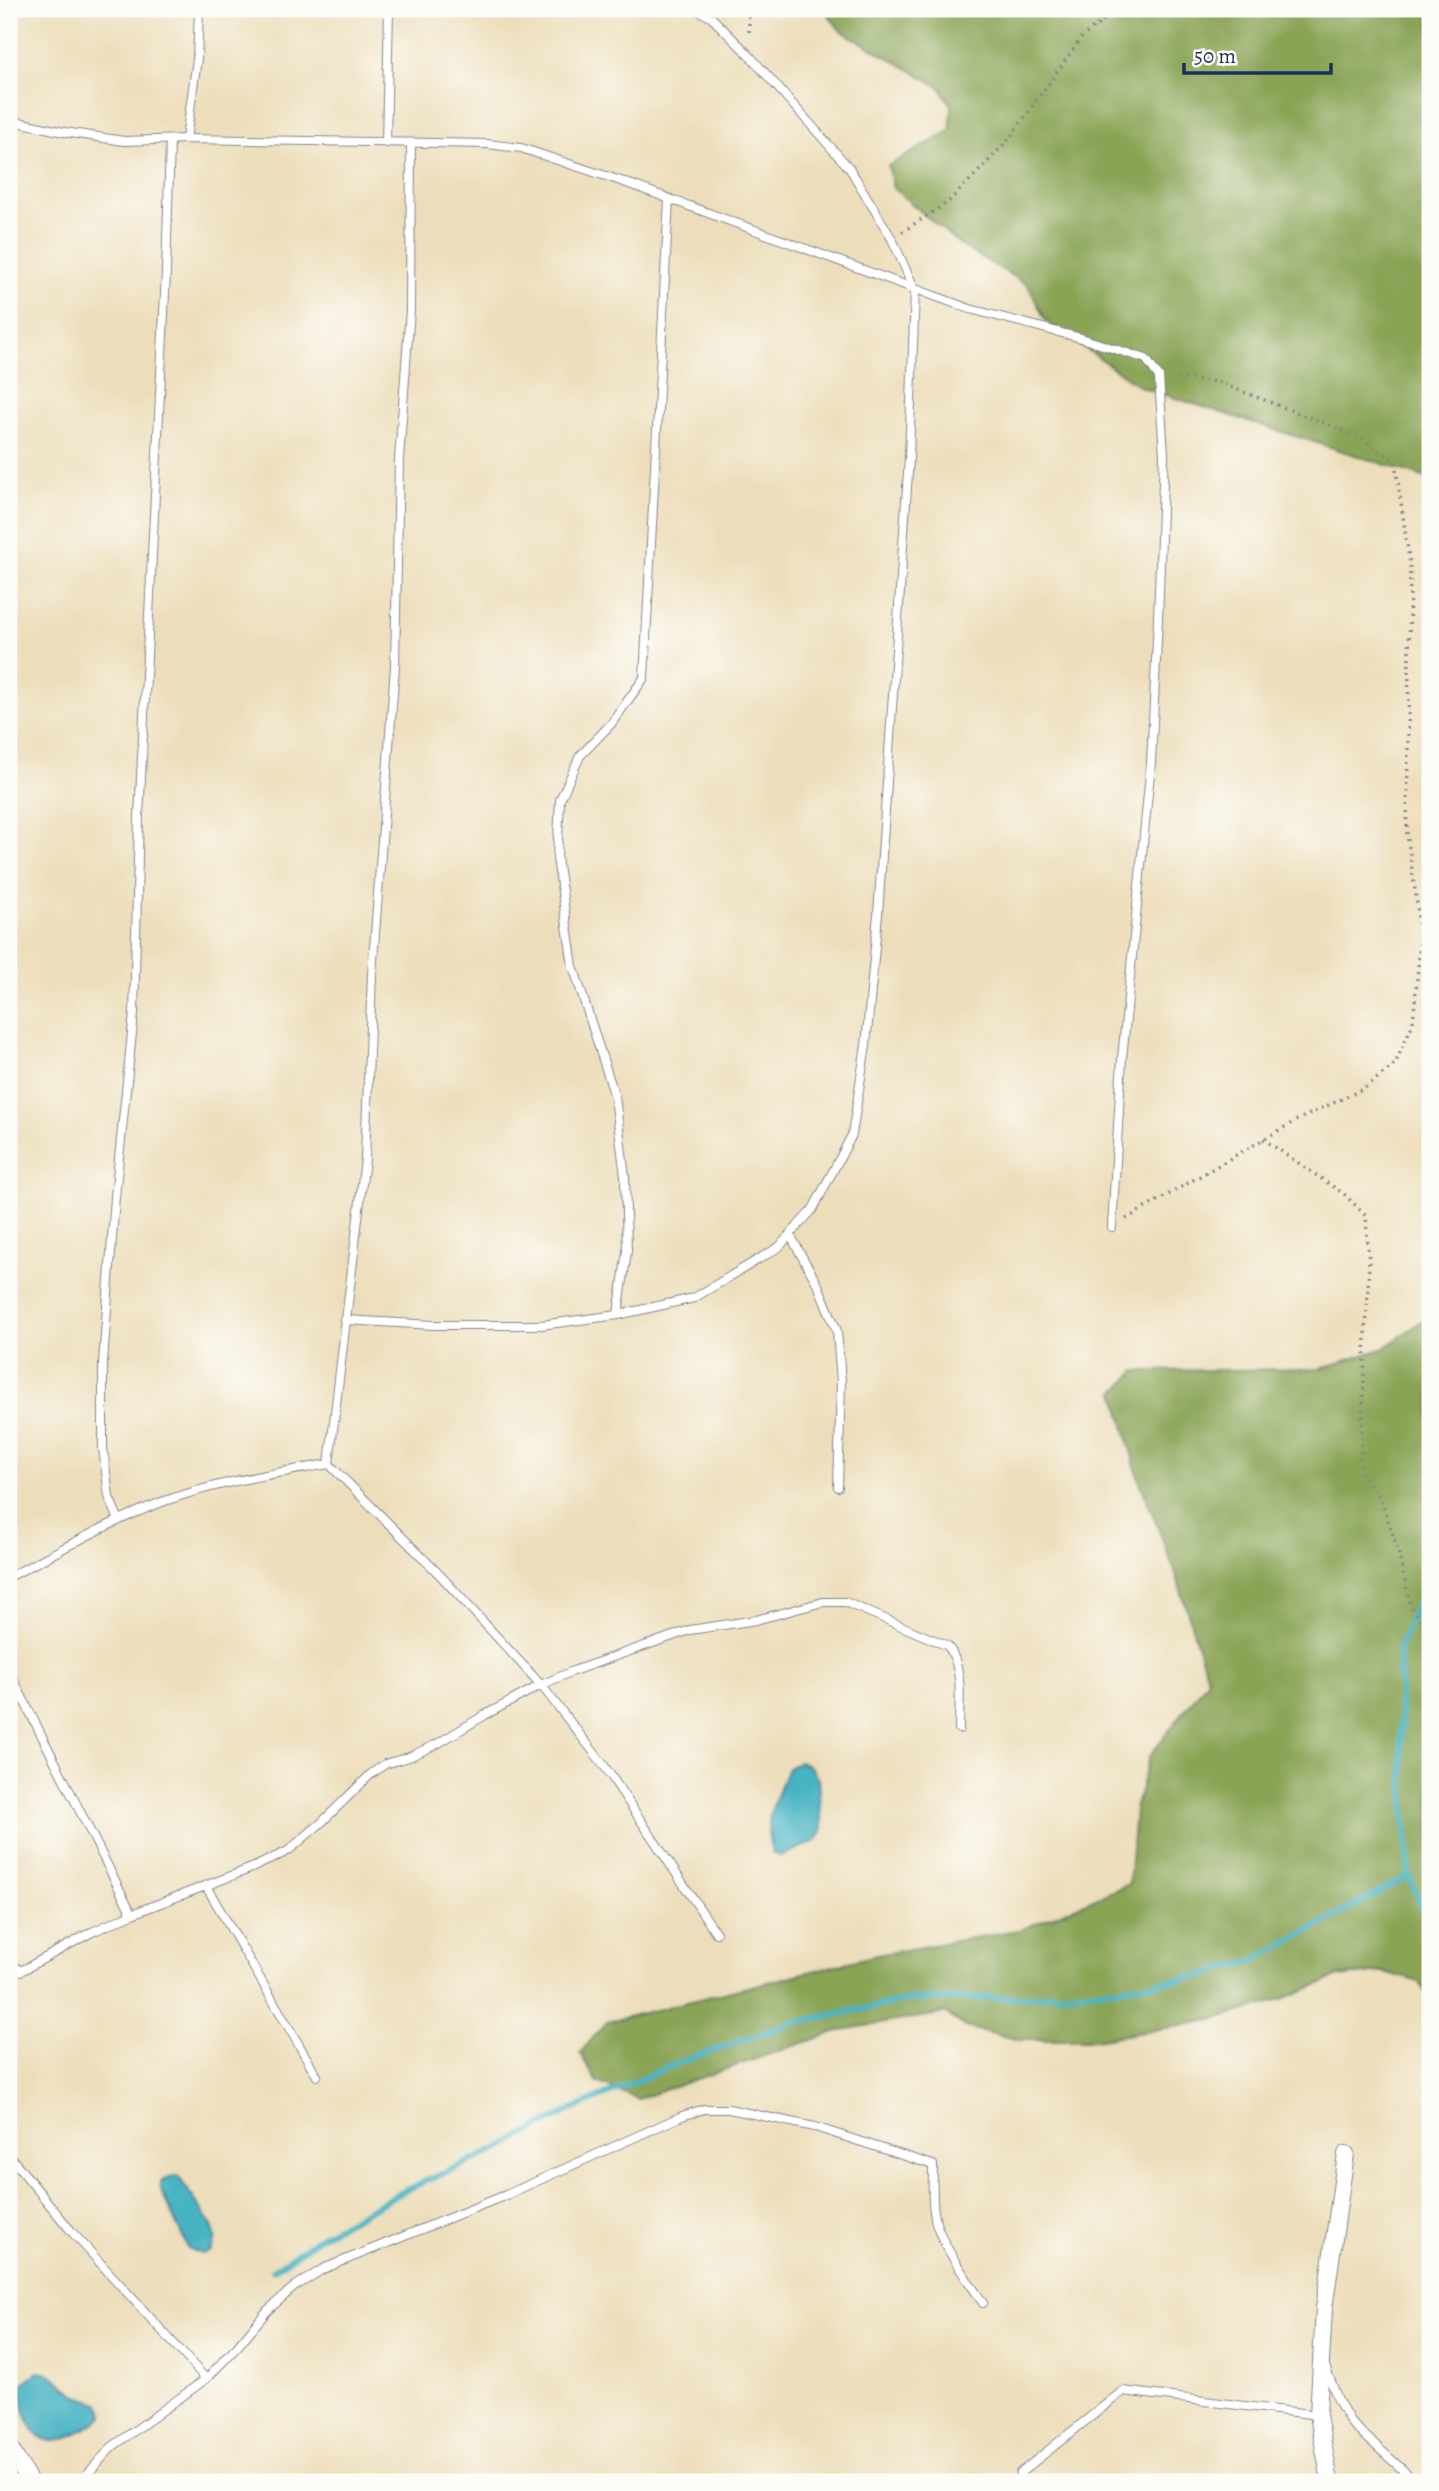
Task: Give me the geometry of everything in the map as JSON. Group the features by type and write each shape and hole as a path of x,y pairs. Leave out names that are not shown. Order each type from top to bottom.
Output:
{"street":[{"path":"1330,2482 1318,2414 1324,2309 1346,2154"},
{"path":"9,2446 30,2482"}],"lane":[{"path":"186,139 197,59 199,9"},
{"path":"386,143 389,9"},
{"path":"345,1320 434,1325 541,1325 618,1315 694,1298 779,1247 813,1209 852,1135 866,1045 879,901 909,458 915,290 892,239 850,169 749,55 712,18 696,9"},
{"path":"9,120 124,141 186,139 488,144 522,148 970,309 1081,338 1146,359 1159,377 1164,455 1151,763 1122,1059 1112,1227"},
{"path":"119,1520 109,1497 103,1448 103,1363 115,1197 134,1014 139,817 170,141"},
{"path":"328,1464 365,1159 372,974 395,666 399,459 410,310 411,143"},
{"path":"618,1315 627,1251 625,1177 615,1097 573,966 556,858 560,800 580,756 611,724 644,678 669,199"},
{"path":"790,1235 818,1285 837,1332 841,1382 838,1486"},
{"path":"9,1577 119,1520 164,1501 225,1482 328,1464"},
{"path":"328,1464 440,1575 541,1685 603,1764 716,1933"},
{"path":"9,1962 22,1971 92,1932 288,1851 378,1769 437,1744 541,1685 690,1630 755,1620 823,1602 845,1602 948,1646 955,1655 958,1676 959,1729"},
{"path":"9,1671 132,1914"},
{"path":"206,1886 317,2076"},
{"path":"80,2482 113,2448 206,2379 267,2311 294,2287 323,2269 506,2194 681,2116 704,2109 729,2109 815,2127 933,2165 933,2203 937,2225 952,2255 983,2303"},
{"path":"9,2155 72,2232 206,2379"},
{"path":"1322,2359 1338,2400 1351,2423 1416,2482"},
{"path":"1019,2482 1020,2473 1123,2391 1318,2414"}],"path":[{"path":"749,9 749,55"},
{"path":"892,239 948,202 974,176 1009,139 1082,37 1118,9"},
{"path":"1112,1227 1295,1121 1365,1088 1395,1064 1413,1023 1420,945 1407,834 1410,565 1395,461 1360,437 1218,382 1159,377"},
{"path":"1263,1139 1344,1194 1366,1216 1369,1264 1360,1470 1381,1499 1398,1547 1411,1607 1417,1612 1430,1664"}],"green space":[{"path":"824,9 1430,9 1430,479 1141,387 1046,321 1028,285 963,247 893,188 888,166 950,131 952,107 940,87 840,30"},
{"path":"1430,1315 1430,2002 1420,1982 1384,1972 1337,1977 1277,2001 1212,2020 1095,2040 1020,2040 965,2027 945,2013 841,2030 638,2099 597,2082 580,2053 607,2022 877,1955 1023,1929 1129,1884 1135,1810 1149,1757 1208,1680 1176,1574 1138,1477 1115,1392 1136,1371 1320,1369 1385,1348"}],"water":[{"path":"800,1762 810,1767 818,1779 822,1831 816,1841 781,1856 773,1853 769,1842 769,1821 788,1768"},
{"path":"178,2176 211,2223 216,2238 211,2251 202,2254 188,2248 161,2191 161,2181"},
{"path":"38,2372 50,2374 78,2396 99,2403 103,2409 103,2417 65,2439 45,2439 32,2428 22,2401 22,2384"}],"waterway":[{"path":"1430,86 1427,167 1430,188"},
{"path":"1430,1572 1399,1648 1409,1876 1430,1927"},
{"path":"273,2270 326,2233 408,2189 496,2150 569,2111 678,2063 792,2023 909,2000 1026,1997 1197,1977 1255,1960 1409,1876"}]}
